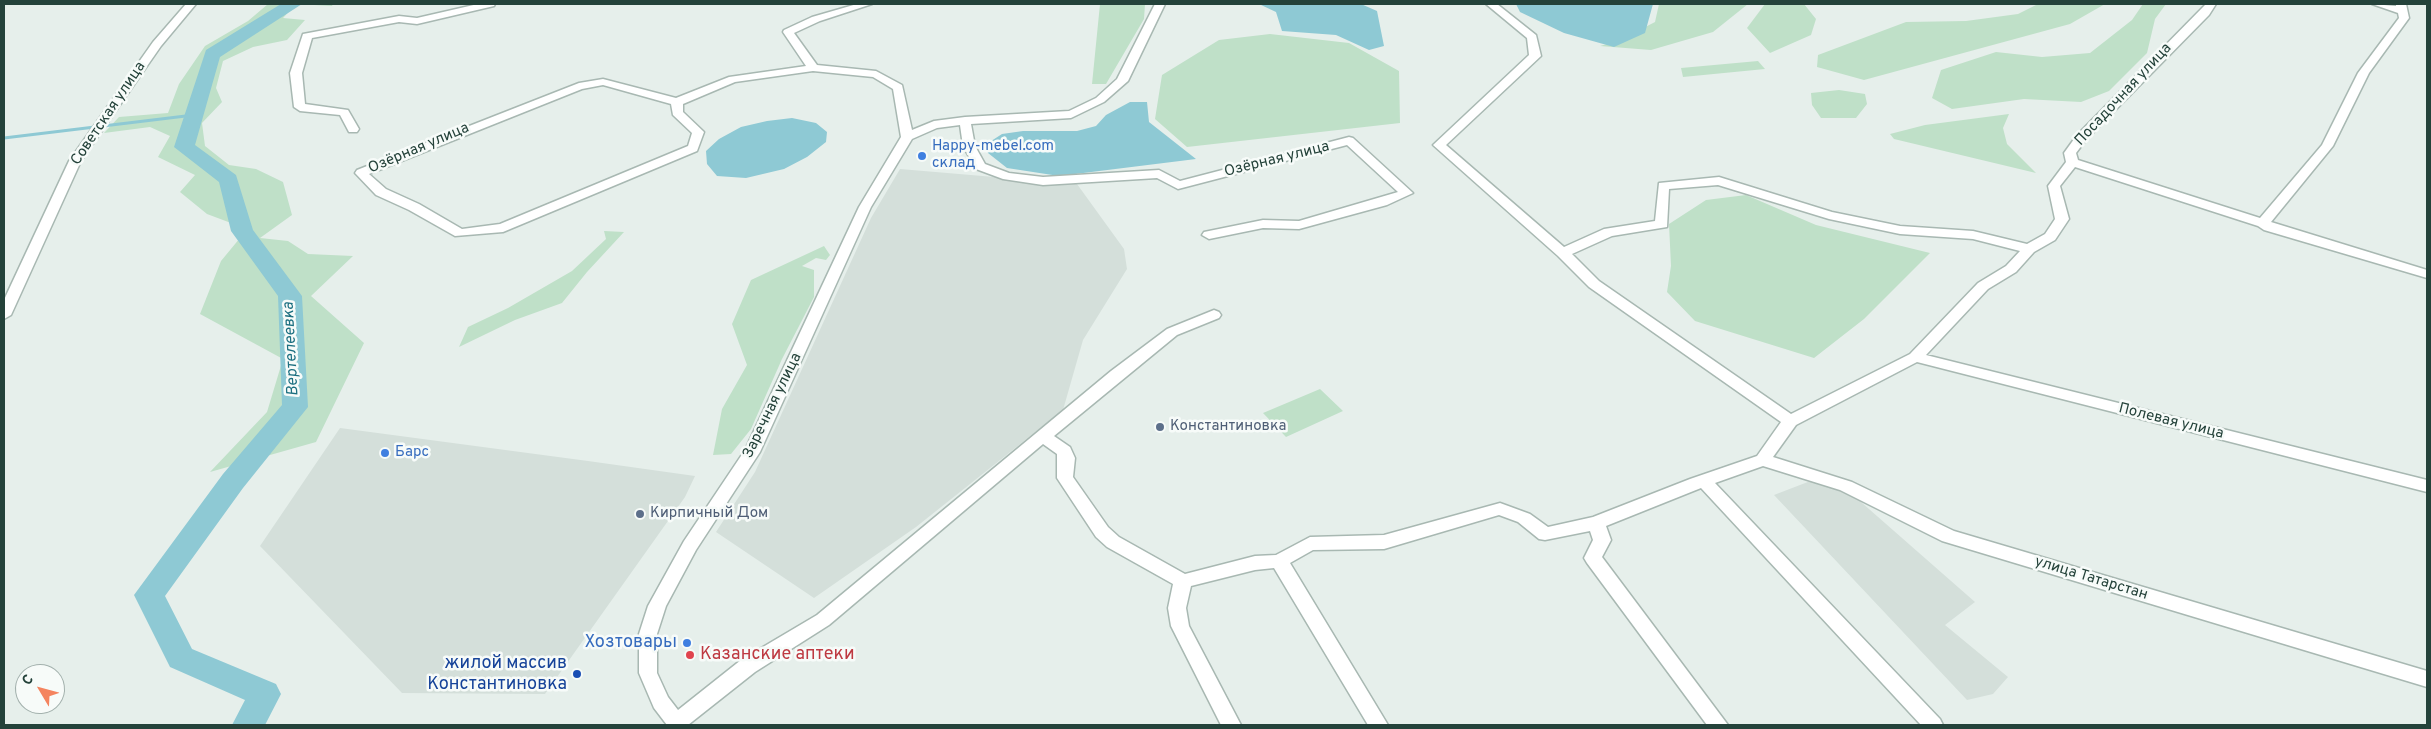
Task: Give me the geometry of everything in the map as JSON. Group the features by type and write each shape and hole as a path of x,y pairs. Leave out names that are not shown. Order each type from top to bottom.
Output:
{"street":[{"name":"Советская улица","path":"4,315 75,160 157,44 191,4"},
{"path":"353,129 344,112 300,106 296,73 307,36 399,19 417,21 490,4"},
{"path":"813,68 788,32 816,19 867,4"},
{"path":"677,102 733,79 813,68 876,74 898,88 907,137 934,126 965,121 1071,114 1100,100 1122,81 1160,4"},
{"path":"1491,4 1532,37 1535,56 1439,145 1563,253 1594,284 1790,421"},
{"name":"Посадочная улица","path":"1762,460 1790,421 1916,357 1983,286 2011,269 2030,249 2050,237 2062,219 2054,186 2072,162 2070,153 2081,138 2212,4"},
{"path":"2263,223 2327,146 2364,73 2404,18 2402,7 2378,4"},
{"name":"Озёрная улица","path":"603,82 617,84 677,102 677,113 698,132 693,148 503,228 460,233 414,207 381,192 361,173 579,86 603,82"},
{"name":"Озёрная улица","path":"965,121 969,146 980,166 1016,177 1043,181 1159,174 1178,185 1349,141 1406,193 1382,202 1299,225 1264,224 1210,235"},
{"name":"Заречная улица","path":"678,724 661,702 648,673 648,634 657,606 690,546 752,452 865,207 907,137"},
{"path":"2072,162 2263,223 2269,227 2427,274"},
{"path":"1563,253 1609,232 1662,224 1663,186 1719,181 1829,216 1900,230 1973,235 2030,249"},
{"path":"678,724 748,666 823,620 1116,375 1172,332 1214,315"},
{"name":"Полевая улица","path":"1916,357 2427,486"},
{"path":"1044,437 1064,451 1067,458 1065,478 1102,532 1113,542 1163,568 1183,581 1255,563 1279,560 1310,544 1384,542 1500,509 1524,518 1545,534 1596,523 1762,460"},
{"name":"улица Татарстан","path":"1762,460 1846,486 1948,536 2427,679"},
{"path":"1704,481 1933,725"},
{"path":"1596,523 1602,540 1593,558 1718,725"},
{"path":"1279,560 1378,725"},
{"path":"1183,581 1177,608 1180,626 1231,725"}],"shaded area":[{"path":"900,169 1077,184 1124,249 1127,269 1083,340 1063,410 916,527 814,598 716,532 755,472 871,218"},
{"path":"340,428 695,476 685,497 545,694 402,693 260,546"},
{"path":"1813,480 1845,488 1975,602 1945,625 2008,677 1993,694 1967,700 1774,495"}],"green space":[{"path":"268,4 296,4 283,18 305,20 287,40 253,47 223,61 216,88 222,102 202,123 205,146 229,165 256,169 283,182 292,215 260,238 288,241 308,254 353,256 311,296 364,343 316,442 210,472 267,412 283,359 200,314 221,261 240,238 231,223 207,214 180,192 195,175 158,157 170,136 150,127 104,133 119,117 168,113 179,84 205,46 248,21"},
{"path":"296,4 333,4 332,6"},
{"path":"1100,4 1145,4 1144,19 1106,84 1092,84"},
{"path":"1659,4 1748,4 1713,32 1651,50 1600,46 1618,41 1655,22"},
{"path":"1765,4 1804,4 1816,19 1811,35 1770,53 1747,28"},
{"path":"2038,4 2105,4 2070,24 1864,80 1817,67 1818,55 1906,22 1966,21 2018,14"},
{"path":"2143,4 2166,4 2155,19 2147,53 2109,91 2081,102 2024,99 1952,109 1932,98 1941,70 1996,52 2042,57 2090,53 2132,20"},
{"path":"1270,34 1349,43 1399,71 1400,123 1187,147 1155,119 1162,75 1219,40"},
{"path":"1758,61 1765,69 1683,77 1681,68"},
{"path":"1839,90 1865,94 1867,104 1856,118 1821,118 1812,105 1811,93"},
{"path":"2009,114 2003,128 2007,144 2036,173 1894,139 1890,134 1925,125"},
{"path":"1746,195 1816,225 1930,253 1864,319 1814,358 1695,321 1667,292 1671,266 1669,224 1706,200"},
{"path":"604,231 624,232 587,272 562,303 515,320 459,347 468,327 508,308 572,271 606,239"},
{"path":"824,246 830,255 826,260 816,258 802,266 814,270 814,297 782,359 751,429 731,454 713,455 722,409 747,365 732,324 751,280"},
{"path":"1320,389 1343,411 1286,437 1263,413"}],"water":[{"path":"1259,4 1361,4 1377,11 1384,46 1369,50 1336,35 1282,31 1276,12"},
{"path":"1516,4 1653,4 1645,33 1614,47 1564,33 1520,12"},
{"path":"1130,102 1147,102 1149,122 1196,159 1059,176 1007,168 988,153 985,145 1002,134 1023,131 1077,131 1096,126 1106,115"},
{"path":"792,118 816,123 827,132 826,142 807,157 784,169 746,178 717,176 707,164 706,151 719,139 741,127"}],"waterway":[{"name":"Вертелеевка","path":"248,725 265,694 181,658 149,595 233,481 295,407 290,296 242,231 229,179 184,147 212,54 293,4"},
{"path":"4,138 194,115"}],"place":[{"name":"Happy-mebel.com склад","path":"922,156"},
{"name":"Константиновка","path":"1160,427"},
{"name":"Барс","path":"385,453"},
{"name":"Кирпичный Дом","path":"640,514"},
{"name":"Хозтовары","path":"687,643"},
{"name":"Казанские аптеки","path":"690,655"},
{"name":"жилой массив Константиновка","path":"577,674"}]}
